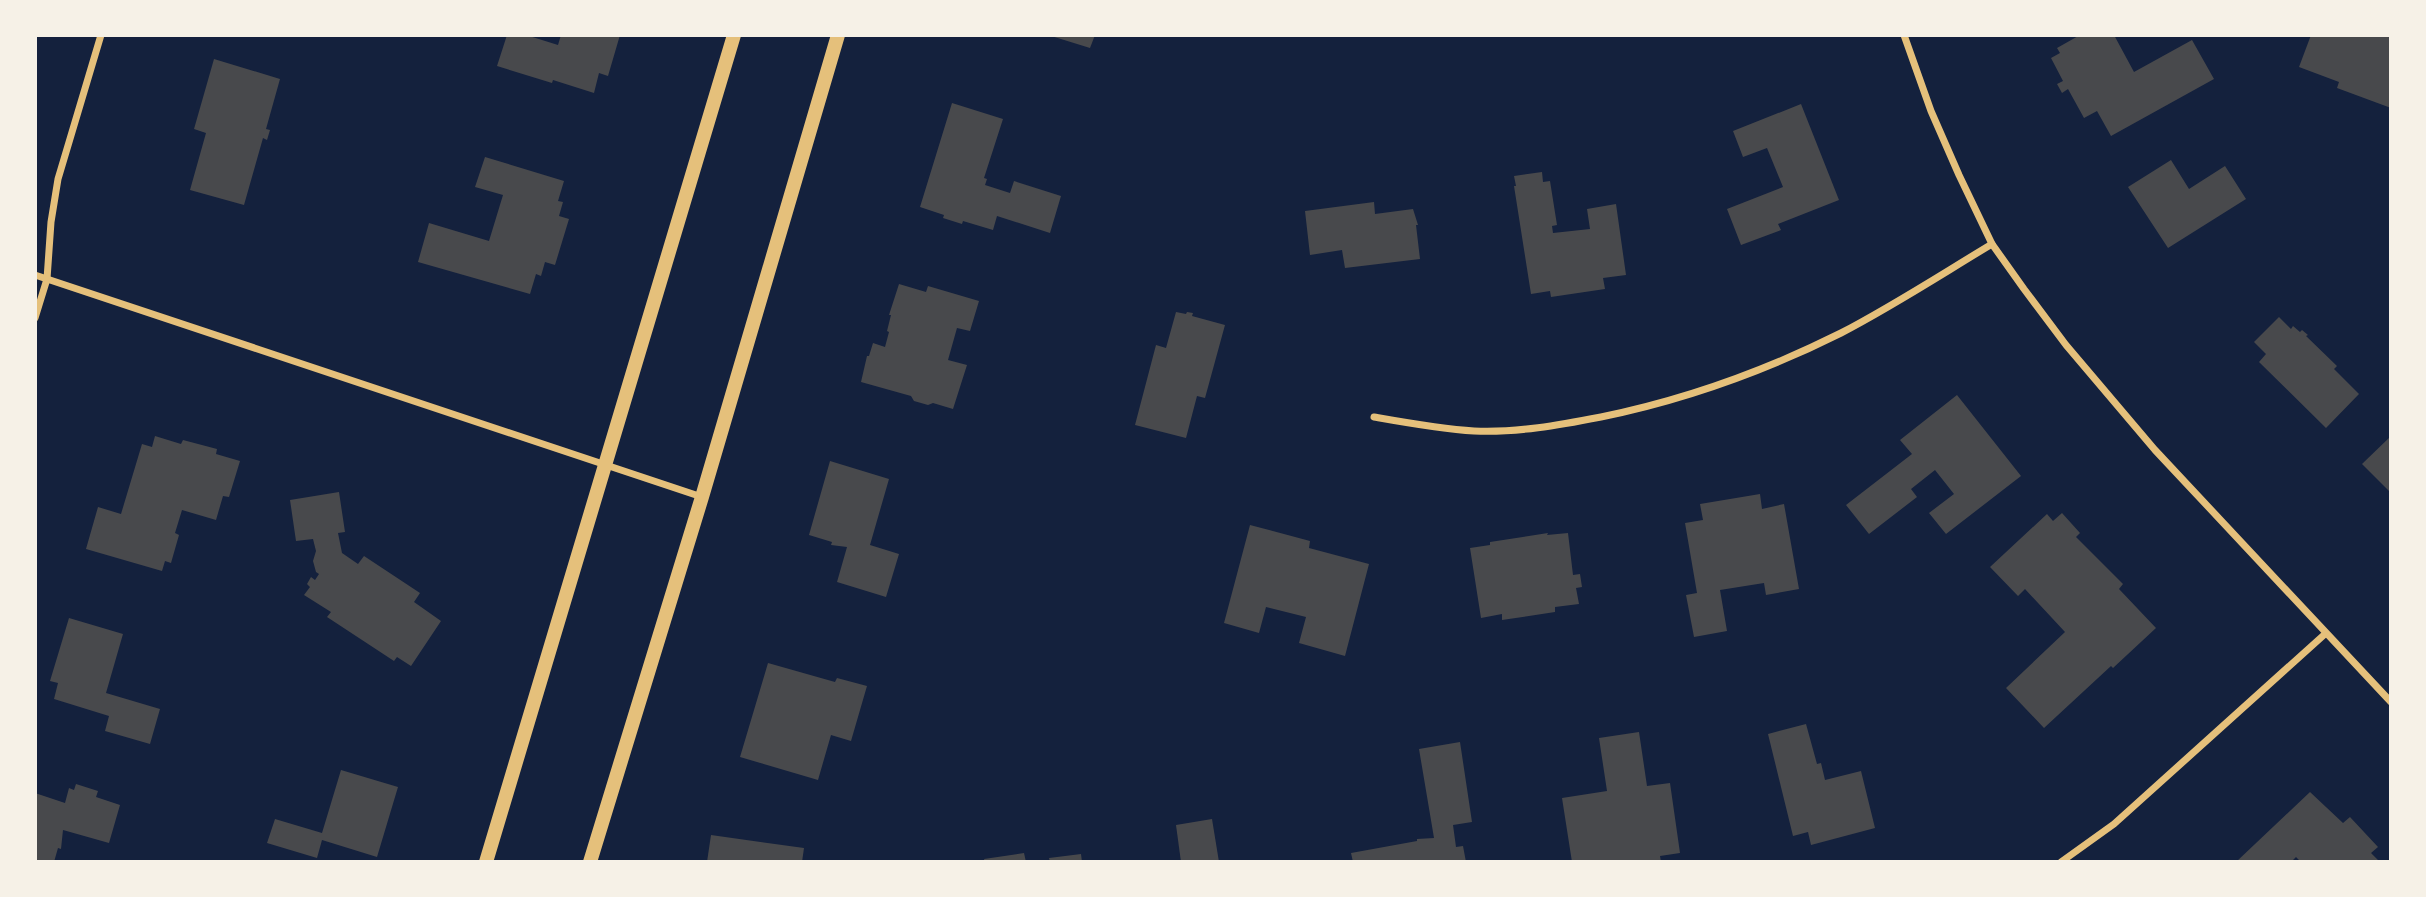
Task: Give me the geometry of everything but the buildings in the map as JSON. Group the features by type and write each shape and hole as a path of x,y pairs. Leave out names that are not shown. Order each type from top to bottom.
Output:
{"main road":[{"path":"486,862 734,35"},
{"path":"590,862 702,497 838,35"}],"street":[{"path":"35,318 47,279 51,222 58,179 101,35"},
{"path":"1904,35 1931,111 1992,244 2066,345 2155,450 2391,702"},
{"path":"1374,417 1438,428 1476,431 1570,423 1641,409 1710,388 1840,333 1992,244"},
{"path":"35,275 702,497"},
{"path":"2061,862 2114,824 2325,634"}]}
